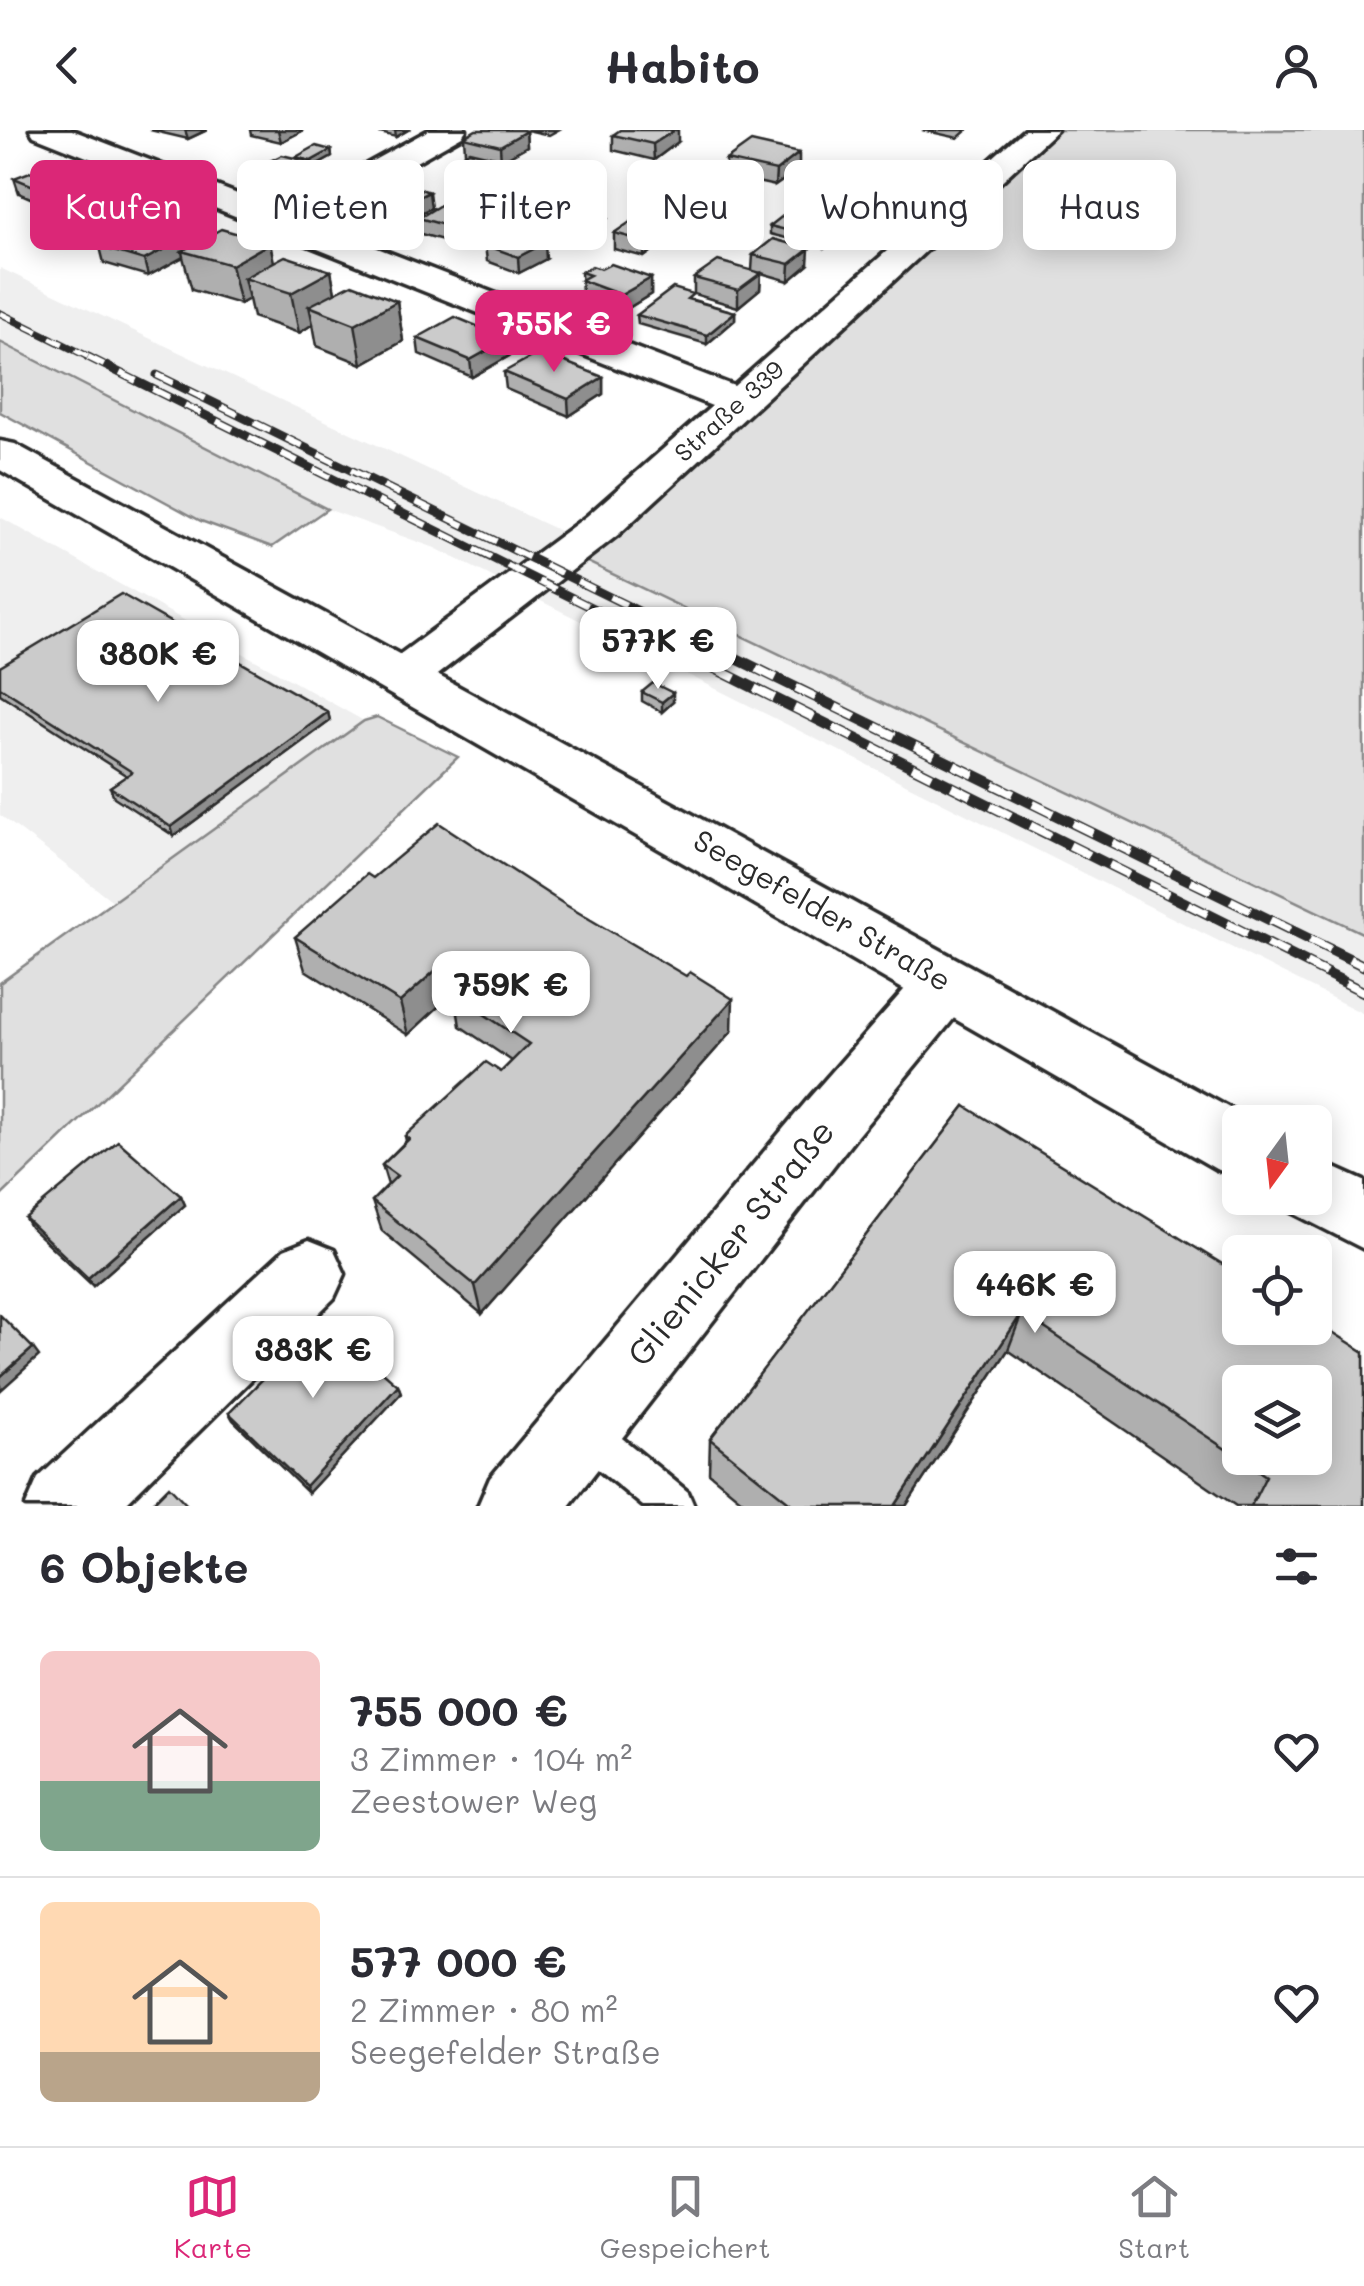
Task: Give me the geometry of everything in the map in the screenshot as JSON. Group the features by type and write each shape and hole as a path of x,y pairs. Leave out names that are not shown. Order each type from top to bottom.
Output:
{"street":[{"path":"45,130 237,206"},
{"path":"398,160 452,130"},
{"name":"Straße 339","path":"402,677 569,554 1042,130"},
{"path":"349,250 738,402"},
{"name":"Seegefelder Straße","path":"0,453 1222,1138"},
{"name":"Glienicker Straße","path":"518,1506 947,982"},
{"path":"1332,1200 1364,1218"},
{"path":"66,1506 309,1274"}],"lane":[{"path":"580,1429 674,1506"}],"shaded area":[{"path":"1056,130 1364,130 1364,934 585,561 925,250 1003,250 1003,178 1023,160 1023,250 1176,250 1176,160 1023,160"},
{"path":"0,268 598,549 586,561 1364,934 1364,1014 435,548 327,509 0,342"},
{"path":"0,342 327,509 272,547 201,521 0,412"},
{"path":"0,517 364,721 114,902 0,815"},
{"path":"377,717 458,757 0,1197 0,983 364,721"}],"building":[{"path":"476,130 526,131 500,146 464,137"},
{"path":"620,130 675,130 653,144 613,135"},
{"path":"751,142 799,153 784,160 776,171 764,168 764,160 726,160"},
{"path":"316,146 331,150 313,160 296,157"},
{"path":"469,151 499,158 496,160 455,159"},
{"path":"282,155 303,160 272,160"},
{"path":"30,172 30,185 14,178"},
{"path":"444,203 444,225 424,219 424,215"},
{"path":"784,215 784,230 770,226"},
{"path":"627,224 627,236 614,233"},
{"path":"217,231 237,234 237,250 258,250 231,265 182,251 217,250"},
{"path":"773,239 784,242 784,250 808,250 790,264 753,255"},
{"path":"110,250 163,250 144,260"},
{"path":"499,250 532,250 518,257"},
{"path":"285,256 331,271 291,293 244,278"},
{"path":"718,261 761,273 738,290 694,278"},
{"path":"611,264 651,278 621,295 581,280 590,275 581,272 592,266 601,269"},
{"path":"352,284 397,301 355,324 309,306"},
{"path":"673,288 693,294 687,299 735,312 707,335 637,315"},
{"path":"455,317 508,339 470,360 417,338"},
{"path":"540,352 603,377 568,399 504,372"},
{"path":"121,594 328,712 171,827 110,787 132,772 0,687 0,667"},
{"path":"653,683 673,693 662,702 642,692"},
{"path":"439,823 564,904 733,999 475,1285 372,1201 397,1176 382,1165 409,1139 405,1136 486,1062 501,1072 529,1044 454,994 472,977 446,961 400,1002 295,937 367,874 373,878"},
{"path":"965,1106 1222,1264 1222,1345 1332,1345 1332,1332 1364,1352 1364,1506 1251,1506 1265,1475 1332,1475 1332,1365 1222,1365 1222,1447 1022,1313 895,1506 794,1506 710,1439"},
{"path":"118,1141 181,1196 88,1278 25,1218"},
{"path":"0,1315 33,1348 0,1377"},
{"path":"322,1319 398,1385 305,1486 229,1413"},
{"path":"169,1486 188,1506 149,1506"}],"railway":[{"path":"0,313 93,359"},
{"path":"88,357 681,652"},
{"path":"157,375 722,652"},
{"path":"676,649 1364,992"},
{"path":"717,649 1364,966"}]}
